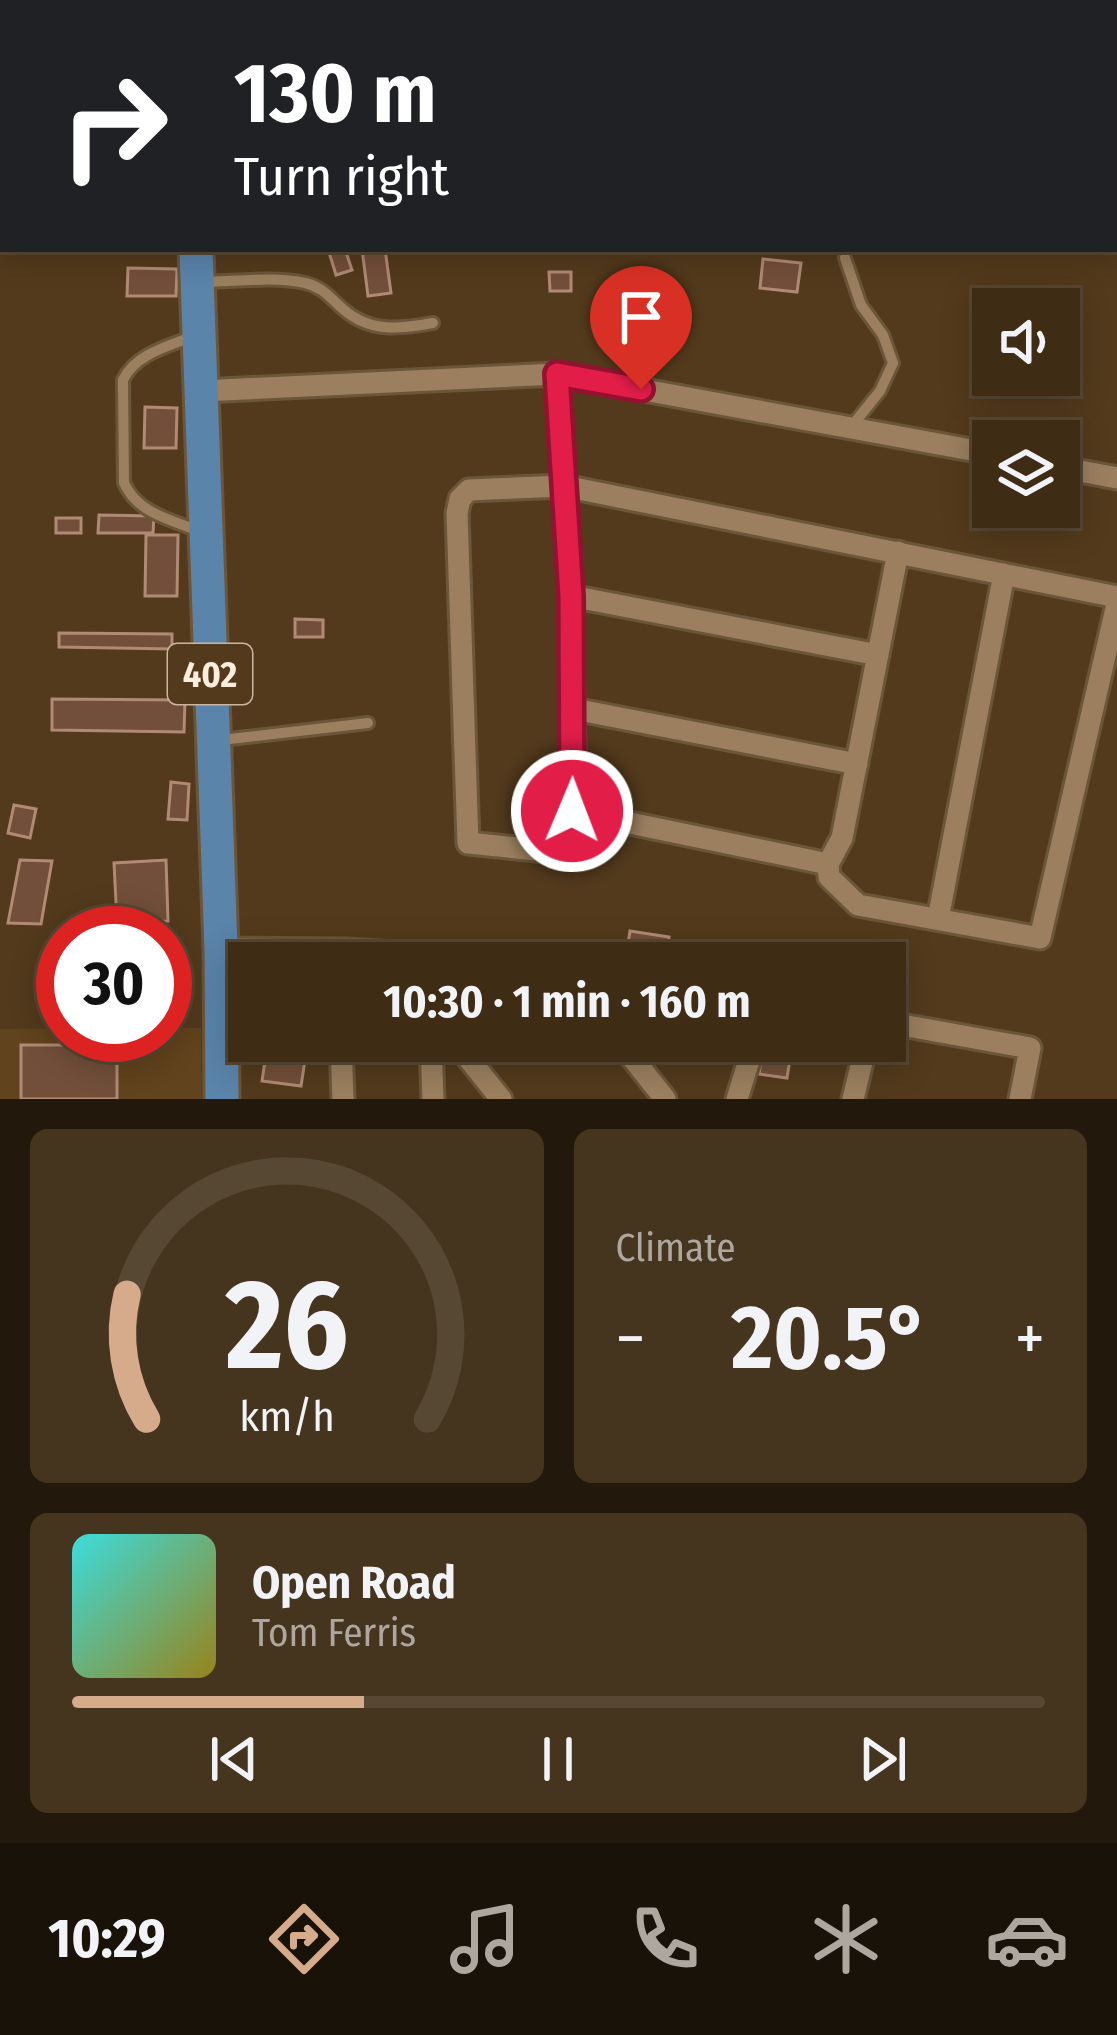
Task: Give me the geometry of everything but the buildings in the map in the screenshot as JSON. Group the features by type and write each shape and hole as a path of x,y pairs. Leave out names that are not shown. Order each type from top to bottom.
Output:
{"main road":[{"name":"402","path":"196,265 221,949 222,1099"}],"street":[{"path":"557,374 564,487 571,596 575,854 468,842 460,500 469,490 564,487 898,552 1117,600 1040,938 858,905 829,877 828,864 842,838 898,552"},
{"path":"200,391 557,374 972,450"},
{"path":"1080,470 1117,478"},
{"path":"938,920 1004,574"},
{"path":"571,596 878,655"},
{"path":"574,709 856,764"},
{"path":"572,811 828,864"},
{"path":"221,949 228,949"},
{"path":"906,1026 1030,1048 1020,1099"},
{"path":"342,1062 344,1099"},
{"path":"432,1062 434,1099"},
{"path":"471,1062 501,1099"},
{"path":"636,1062 665,1099"},
{"path":"737,1099 748,1062"},
{"path":"853,1099 862,1062"}],"lane":[{"path":"845,258 861,305 884,335 893,363 880,391 851,428"},
{"path":"196,265 303,282 326,291 366,324 394,330 433,323"},
{"path":"199,334 130,366 122,392 124,483 145,510 205,533"},
{"path":"212,741 368,723"}],"shaded area":[{"path":"192,1028 201,1028 202,1099 0,1099 0,1029 36,1029 36,1062 192,1062"}],"route":[{"path":"572,811 571,596 557,374 641,389"}]}
